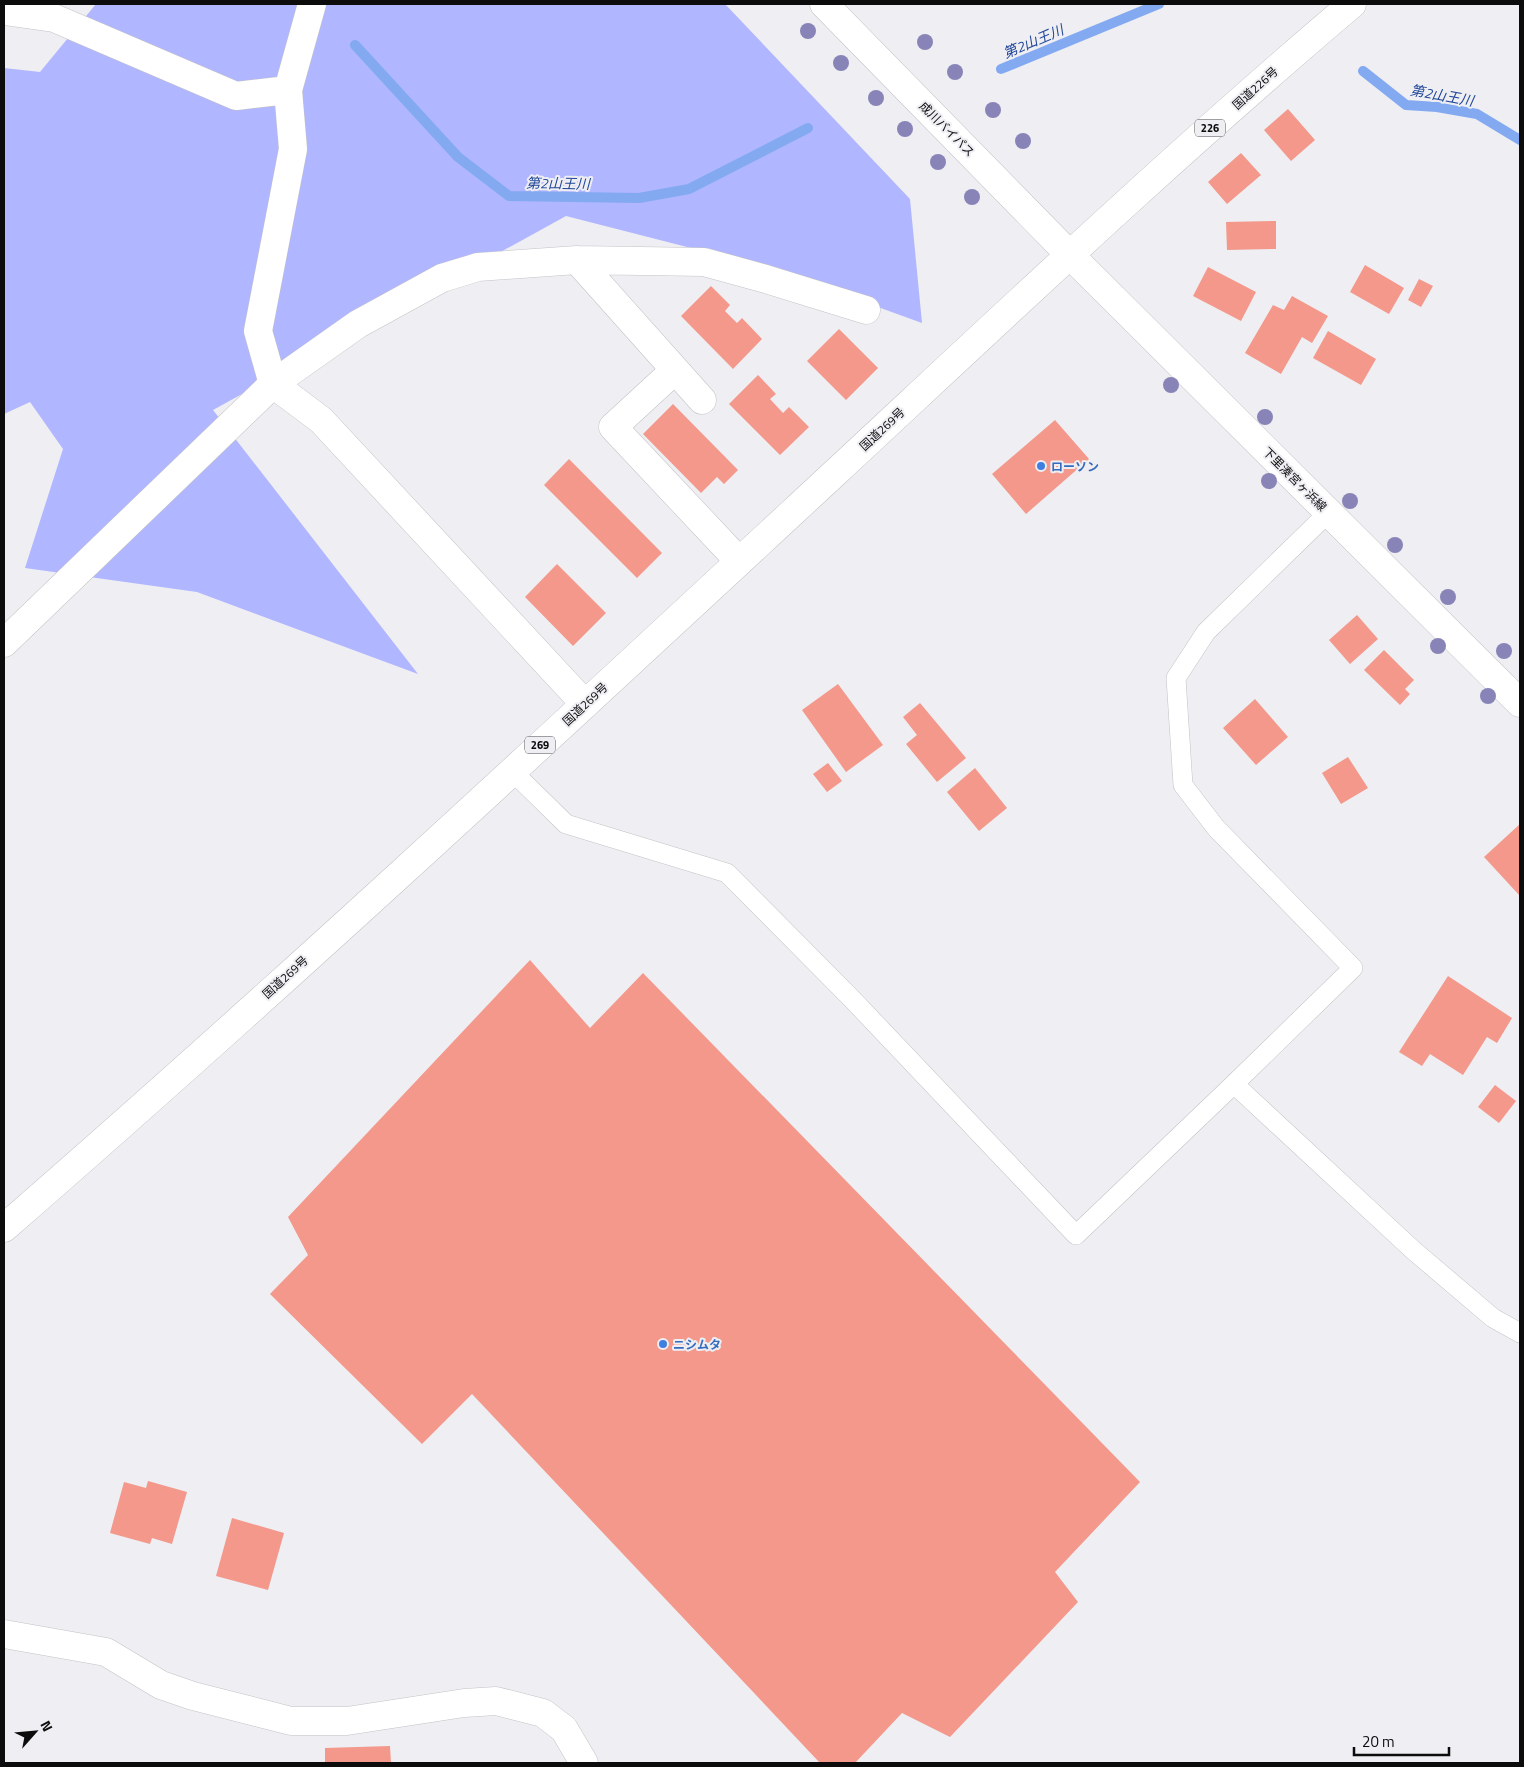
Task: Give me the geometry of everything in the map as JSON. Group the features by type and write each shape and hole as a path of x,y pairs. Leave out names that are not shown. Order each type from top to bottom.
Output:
{"main road":[{"path":"312,4 288,90 293,149 258,330 273,384 321,420 585,704"},
{"name":"成川バイパス","path":"824,4 1070,254"},
{"name":"国道226号","path":"1070,254 1278,66 1352,4"},
{"path":"4,11 54,18 236,96 288,90"},
{"name":"下里湊宮ヶ浜線","path":"1070,254 1520,703"},
{"name":"国道269号","path":"4,1228 132,1116 512,771 1070,254"},
{"path":"576,260 702,400"},
{"path":"4,643 273,384 358,324 442,278 478,267 576,260 704,262 866,310"},
{"path":"675,370 613,427 739,561"},
{"path":"4,1634 106,1652 161,1685 193,1696 291,1721 347,1721 464,1702 496,1701 544,1713 564,1729 584,1763"}],"lane":[{"path":"512,771 566,824 727,873 859,1006 1076,1236 1353,968 1216,828 1183,785 1176,678 1206,632 1329,512"},
{"path":"1234,1084 1414,1250 1493,1318 1520,1332"}],"shaded area":[{"path":"96,4 725,4 910,199 922,323 773,269 566,216 213,410 418,674 197,592 25,568 63,449 30,402 4,414 4,68 40,72"}],"building":[{"path":"1288,109 1315,140 1291,161 1264,130"},
{"path":"1241,153 1261,175 1227,204 1208,182"},
{"path":"1276,221 1276,249 1227,250 1226,222"},
{"path":"1365,265 1404,288 1389,314 1350,292"},
{"path":"1208,267 1256,292 1241,321 1193,296"},
{"path":"1419,279 1433,286 1421,307 1408,300"},
{"path":"711,286 730,305 725,311 737,323 742,318 762,339 733,369 681,316"},
{"path":"1292,296 1328,316 1312,343 1302,337 1281,374 1245,353 1273,305 1284,310"},
{"path":"839,329 878,368 846,400 807,361"},
{"path":"1328,331 1376,359 1361,385 1313,358"},
{"path":"758,375 776,394 770,399 783,413 789,407 809,427 780,455 729,404"},
{"path":"673,404 738,470 724,484 717,477 701,493 643,434"},
{"name":"ローソン","path":"1055,420 1089,459 1026,514 992,474"},
{"path":"569,459 662,553 637,578 544,485"},
{"path":"557,564 606,613 573,646 525,597"},
{"path":"1357,615 1378,639 1350,664 1329,640"},
{"path":"1384,650 1414,680 1405,689 1410,694 1400,705 1364,670"},
{"path":"838,684 883,745 846,772 802,710"},
{"path":"1255,699 1288,737 1256,765 1223,728"},
{"path":"920,703 966,758 937,782 906,744 917,735 903,717"},
{"path":"1348,757 1368,788 1341,804 1322,773"},
{"path":"828,763 842,781 827,792 813,774"},
{"path":"975,768 1007,808 979,831 947,792"},
{"path":"1520,824 1520,896 1484,857"},
{"name":"ニシムタ","path":"530,960 590,1028 643,973 1140,1482 1055,1572 1078,1602 950,1737 902,1713 855,1763 820,1763 472,1394 422,1444 270,1294 308,1255 288,1217"},
{"path":"1448,976 1512,1018 1497,1043 1487,1037 1463,1075 1430,1054 1422,1066 1399,1052"},
{"path":"1495,1085 1516,1101 1499,1123 1478,1107"},
{"path":"148,1481 187,1492 172,1544 152,1538 150,1544 110,1533 124,1482 146,1488"},
{"path":"232,1518 284,1533 268,1590 216,1576"},
{"path":"390,1746 391,1763 325,1763 325,1748"}],"waterway":[{"name":"第2山王川","path":"1001,69 1159,4"},
{"name":"第2山王川","path":"355,45 458,157 509,196 639,198 689,189 808,128"},
{"name":"第2山王川","path":"1363,71 1406,105 1437,107 1477,114 1520,140"}],"place":[{"name":"ローソン","path":"1041,466"},
{"name":"ニシムタ","path":"663,1344"}]}
